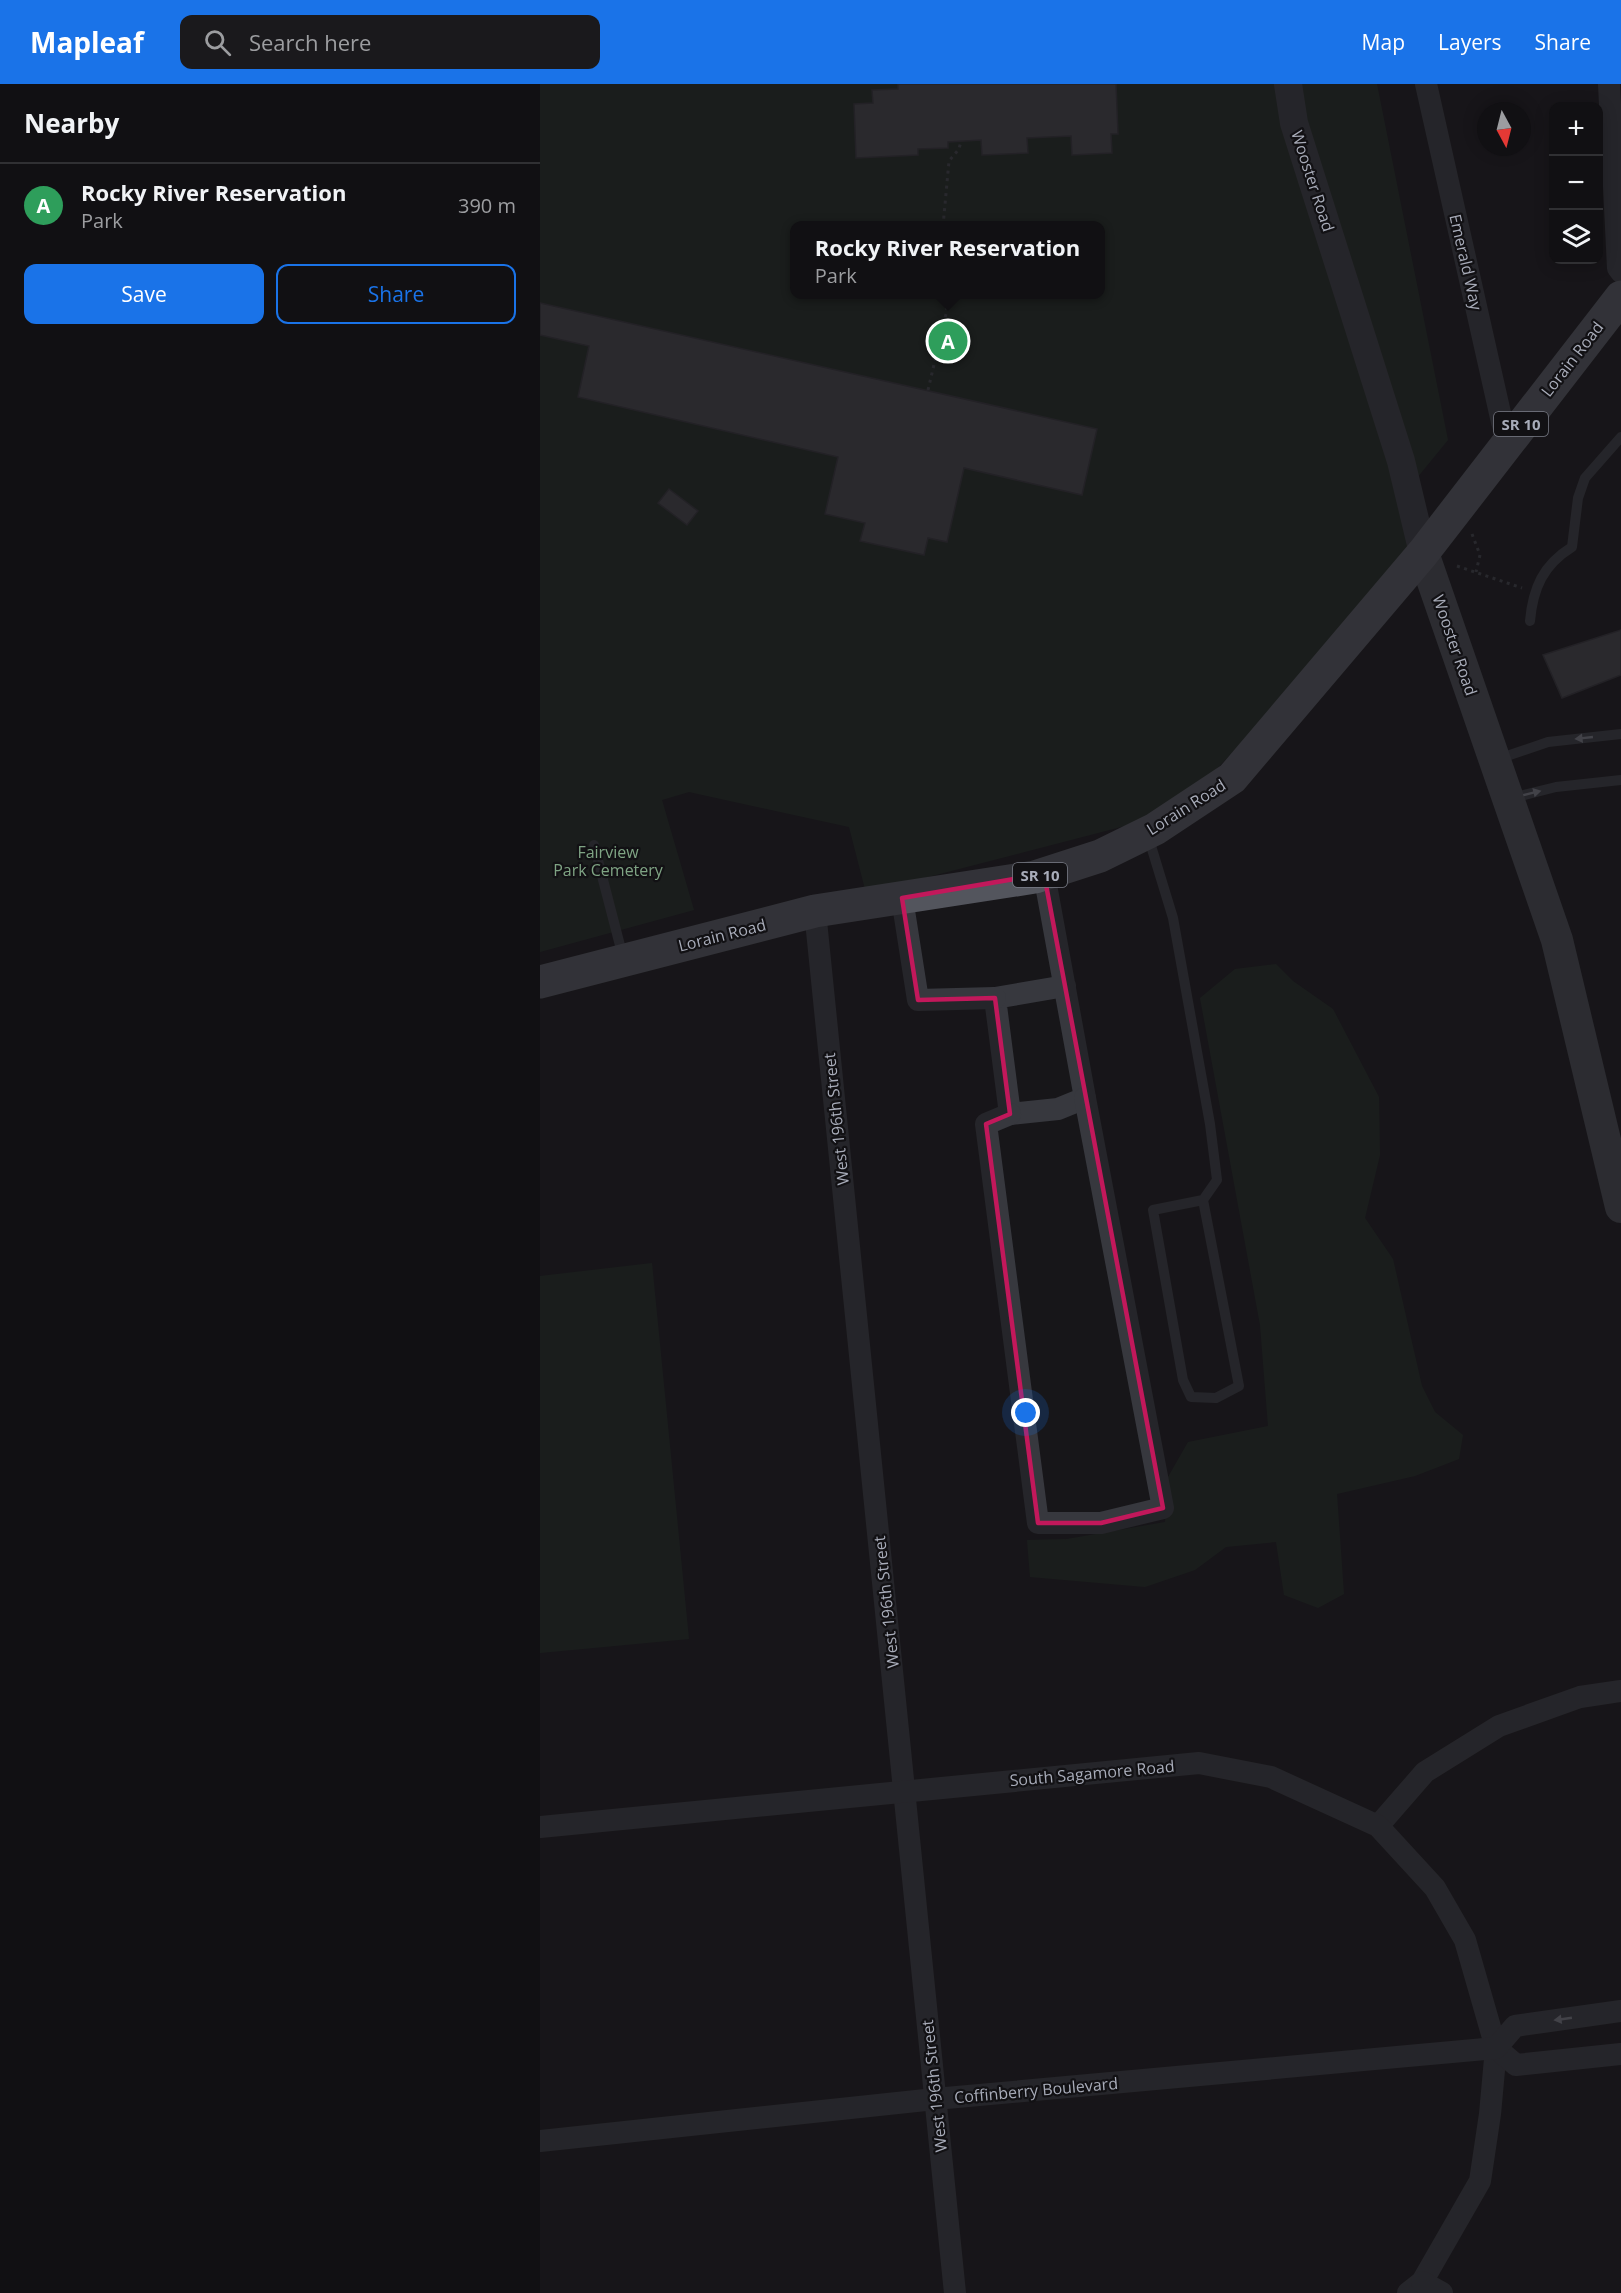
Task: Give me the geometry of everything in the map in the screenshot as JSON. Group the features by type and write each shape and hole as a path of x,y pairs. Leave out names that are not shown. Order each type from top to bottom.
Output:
{"main road":[{"name":"Lorain Road","path":"540,982 815,911 1044,874 1100,856 1147,832 1232,778 1423,553 1508,440 1621,297"},
{"name":"Wooster Road","path":"1423,553 1557,940 1620,1200"}],"street":[{"name":"Wooster Road","path":"1288,84 1294,123 1302,139 1401,461 1423,553"},
{"name":"Emerald Way","path":"1426,84 1508,440"},
{"path":"1609,84 1618,268 1621,272"},
{"path":"1044,874 1163,1508 1101,1523 1038,1523 986,1124 1010,1114 1058,1109 1085,1098"},
{"path":"902,898 918,1000 995,998 1065,986"},
{"name":"West 196th Street","path":"815,911 955,2293"},
{"path":"995,998 1010,1114"},
{"path":"1378,1826 1425,1772 1499,1726 1580,1697 1621,1691"},
{"name":"South Sagamore Road","path":"540,1827 1199,1763 1271,1778 1378,1826 1435,1888 1465,1940 1497,2048"},
{"path":"1442,2293 1415,2287 1480,2181 1497,2048 1515,2026 1621,2011"},
{"path":"1497,2048 1516,2065 1621,2054"},
{"name":"Coffinberry Boulevard","path":"540,2141 935,2099 1497,2048"}],"lane":[{"path":"1530,621 1535,593 1548,566 1572,547 1578,498 1585,477 1621,437"},
{"path":"1495,760 1548,742 1621,734"},
{"path":"1508,799 1556,787 1621,780"},
{"path":"1147,832 1173,918 1210,1124 1217,1179 1203,1200 1239,1386 1216,1398 1191,1397 1183,1380 1153,1210 1203,1200"},
{"path":"594,845 624,961"}],"path":[{"path":"943,221 950,161 959,149 961,141"},
{"path":"928,390 948,299"},
{"path":"1472,534 1480,555 1476,573"},
{"path":"1457,566 1535,593"}],"highlighted area":[{"path":"1044,874 1163,1508 1101,1523 1038,1523 986,1124 1010,1114 995,998 918,1000 902,898"}],"green space":[{"name":"Fairview Park Cemetery","path":"540,84 1377,84 1448,440 1403,495 1421,553 1175,813 866,893 849,827 689,792 662,800 694,910 540,952"},
{"path":"1276,964 1293,981 1333,1009 1379,1097 1380,1155 1365,1218 1393,1259 1422,1386 1435,1412 1463,1435 1459,1459 1415,1476 1337,1494 1344,1594 1318,1608 1284,1595 1276,1542 1226,1547 1195,1570 1145,1587 1030,1577 1027,1540 1067,1539 1165,1522 1168,1477 1188,1442 1268,1426 1260,1325 1200,998 1235,969"},
{"path":"652,1263 689,1639 540,1653 540,1276"}],"building":[{"path":"898,84 1116,84 1118,134 1111,134 1112,153 1072,155 1071,136 1027,138 1028,153 982,155 981,140 948,142 948,148 918,149 918,155 856,158 854,104 873,103 872,90 898,89"},
{"path":"540,303 1097,429 1082,495 964,468 947,542 928,538 924,555 860,541 865,523 825,514 838,457 578,397 589,346 540,335"},
{"path":"669,489 698,511 687,525 658,503"},
{"path":"1621,630 1621,675 1562,698 1543,655"}],"place":[{"name":"Rocky River Reservation","path":"948,341"}]}
